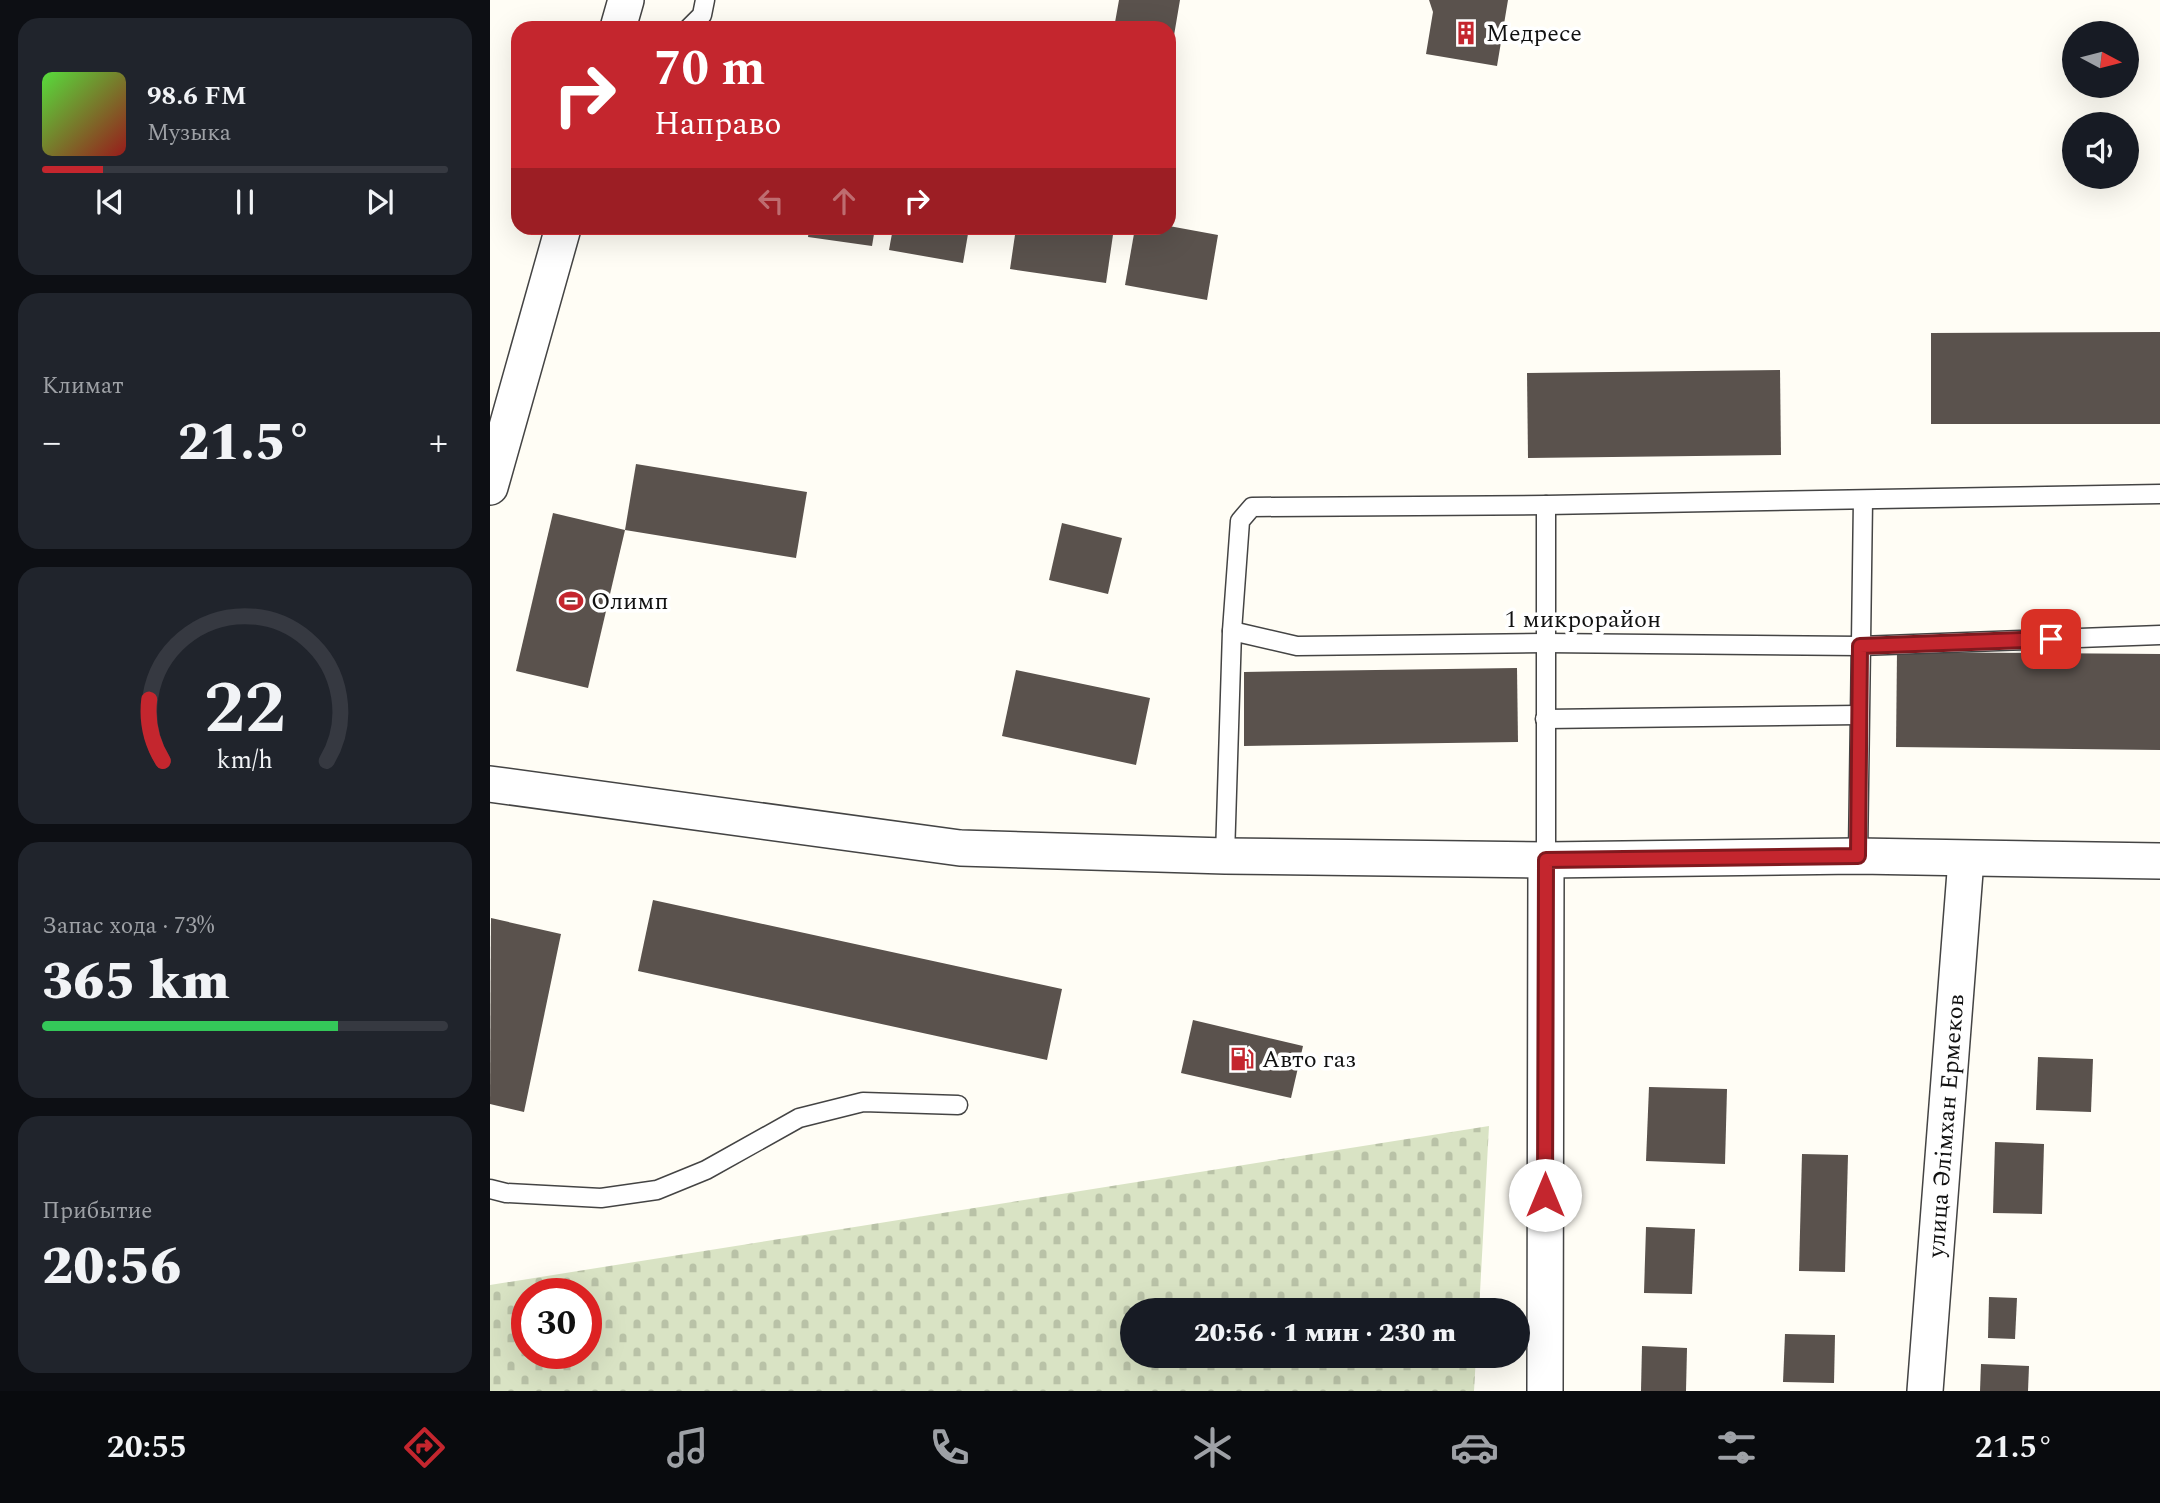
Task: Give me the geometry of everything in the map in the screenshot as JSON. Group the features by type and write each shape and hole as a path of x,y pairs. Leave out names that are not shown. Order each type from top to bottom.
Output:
{"street":[{"path":"620,21 626,0"},
{"path":"490,487 497,435 561,235"},
{"path":"490,784 960,848 1225,856 1546,860 1858,856 2160,861"},
{"name":"улица Әлімхан Ермеков","path":"1925,1391 1966,859"},
{"path":"1545,1391 1546,860"}],"lane":[{"path":"696,21 702,15 705,0"},
{"path":"1225,856 1232,631 1240,521 1252,507 1546,505 2160,494"},
{"path":"1858,856 1863,500"},
{"path":"1546,505 1546,860"},
{"name":"1 микрорайон","path":"1232,631 1297,646 1545,643 1860,646 2160,635"},
{"path":"1545,719 1858,715"},
{"path":"490,1189 506,1193 601,1198 657,1190 716,1164 799,1118 863,1102 958,1105"}],"green space":[{"path":"1489,1126 1480,1298 1120,1298 1120,1368 1475,1368 1474,1391 490,1391 490,1285 511,1282 511,1369 602,1369 602,1278 534,1278"}],"building":[{"path":"1119,0 1180,0 1176,24 1176,21 1115,21"},
{"name":"Медресе","path":"1429,0 1508,0 1497,66 1426,54 1433,12"},
{"path":"1176,227 1218,235 1207,300 1125,285 1134,235 1176,235"},
{"path":"808,235 874,235 872,246"},
{"path":"892,235 968,235 963,263 889,250"},
{"path":"1015,235 1113,235 1106,283 1010,269"},
{"path":"2160,332 2160,424 1931,424 1931,333"},
{"path":"1780,370 1781,455 1528,458 1527,373"},
{"name":"Олимп","path":"636,464 807,492 796,558 625,530"},
{"name":"Олимп","path":"553,513 625,530 588,688 516,671"},
{"path":"1062,523 1122,538 1108,594 1049,580"},
{"path":"1897,652 2160,654 2160,750 1896,747"},
{"path":"1517,668 1518,742 1244,746 1244,672"},
{"path":"1016,670 1150,698 1136,765 1002,736"},
{"path":"653,900 1062,989 1047,1060 638,971"},
{"path":"491,918 561,934 524,1112 490,1104"},
{"name":"Авто газ","path":"1193,1020 1303,1046 1291,1098 1181,1073"},
{"path":"2038,1057 2093,1059 2091,1112 2036,1110"},
{"path":"1649,1087 1727,1089 1725,1164 1646,1161"},
{"path":"1995,1142 2044,1144 2042,1214 1993,1213"},
{"path":"1802,1154 1848,1155 1845,1272 1799,1271"},
{"path":"1646,1227 1695,1229 1692,1294 1644,1293"},
{"path":"1989,1297 2017,1298 2015,1339 1988,1338"},
{"path":"1785,1334 1835,1335 1834,1383 1783,1382"},
{"path":"1642,1346 1687,1348 1686,1391 1641,1391"},
{"path":"1981,1364 2029,1366 2028,1391 1980,1391"}],"place":[{"name":"Медресе","path":"1466,33"},
{"name":"Олимп","path":"571,601"},
{"name":"Авто газ","path":"1242,1059"}],"route":[{"path":"1545,1195 1546,860 1858,856 1860,646 2051,639"}]}
